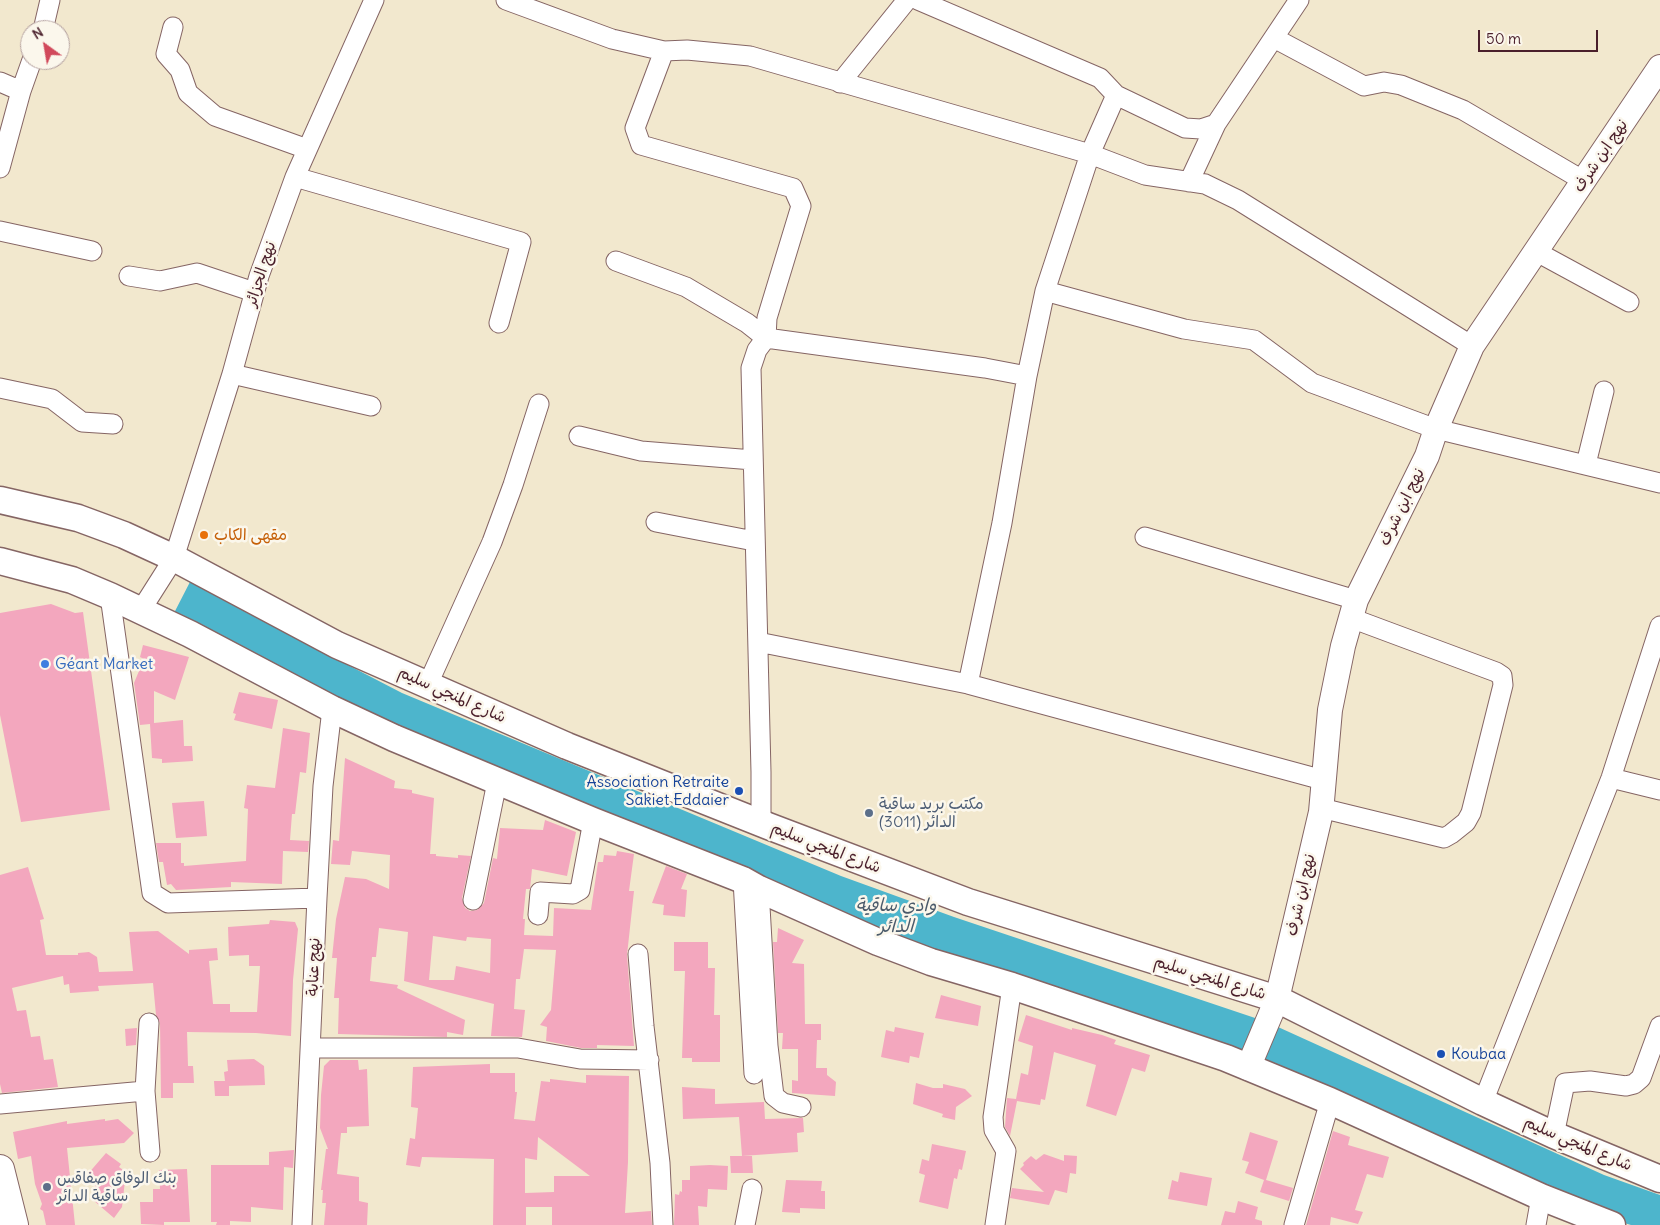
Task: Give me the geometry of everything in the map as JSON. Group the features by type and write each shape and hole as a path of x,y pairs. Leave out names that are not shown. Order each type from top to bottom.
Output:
{"main road":[{"name":"شارع المنجي سليم","path":"0,500 78,518 174,558 337,644 567,746 968,902 1274,1006 1554,1135 1660,1179"},
{"path":"0,561 72,580 110,596 141,610 332,709 498,782 751,884 878,942 931,962 1012,986 1226,1058 1250,1064 1541,1197 1612,1225"},
{"path":"0,1169 14,1225"}],"street":[{"path":"45,20 50,0"},
{"name":"نهج الجزائر","path":"141,610 174,558 232,374 254,292 295,177 374,0"},
{"path":"506,0 612,39 664,51 687,50 750,56 1090,154 1145,175 1205,184 1238,200 1472,346"},
{"path":"840,83 907,0"},
{"path":"918,0 1100,78 1116,95 1185,128 1201,129 1216,124"},
{"path":"1189,182 1216,124 1299,0"},
{"path":"173,27 166,54 180,70 188,93 215,116 307,149"},
{"path":"1274,38 1364,86 1384,82 1401,85 1463,110 1584,181"},
{"path":"664,51 635,128 641,145 793,188 801,206 767,318 766,338 757,350 751,368 761,823"},
{"name":"نهج ابن شرف","path":"1250,1064 1274,1006 1321,808 1330,710 1342,646 1353,609 1418,474 1472,346 1660,67"},
{"path":"1,161 28,70"},
{"path":"0,82 21,91"},
{"path":"968,684 1002,523 1027,376 1045,291 1090,154 1116,95"},
{"path":"295,177 521,242 499,323"},
{"path":"0,231 92,251"},
{"path":"1535,251 1629,302"},
{"path":"616,261 686,287 747,323 766,338 985,368 1027,376"},
{"path":"129,276 160,281 198,274 254,292"},
{"path":"1045,291 1184,329 1254,340 1312,383 1436,429 1511,449 1586,464 1660,483"},
{"path":"232,374 371,406"},
{"path":"0,388 52,399 82,422 113,424"},
{"path":"1586,464 1604,391"},
{"path":"428,684 492,542 514,484 539,404"},
{"path":"579,436 641,451 753,460"},
{"path":"656,522 754,541"},
{"path":"1144,537 1353,609 1502,676 1503,685 1471,812 1466,822 1451,834 1444,838 1321,808"},
{"path":"110,596 152,893 168,903 317,898"},
{"path":"1483,1102 1611,778 1660,626"},
{"path":"758,642 968,684 1323,780"},
{"name":"نهج عنابة","path":"302,1225 323,786 332,709"},
{"path":"1611,778 1660,790"},
{"path":"473,900 498,782"},
{"path":"538,915 540,892 573,894 580,890 593,821"},
{"path":"751,884 754,1074"},
{"path":"751,884 774,1096 783,1103 801,1107"},
{"path":"638,954 660,1163 663,1225"},
{"path":"996,1225 1006,1151 994,1130 993,1117 1012,986"},
{"path":"149,1023 145,1090 150,1152"},
{"path":"1554,1135 1565,1082 1590,1081 1626,1086 1634,1084 1641,1078 1660,1026"},
{"path":"311,1048 518,1048 580,1059 649,1060"},
{"path":"0,1104 145,1090"},
{"path":"1294,1225 1330,1101"},
{"path":"745,1225 752,1188"},
{"path":"1536,1225 1541,1197"}],"water":[{"name":"وادي ساقية الدائر","path":"191,580 238,608 402,693 841,876 954,917 1267,1022 1604,1175 1660,1195 1660,1225 1631,1225 1614,1220 891,936 388,727 173,615"}],"building":[{"name":"Géant Market","path":"51,604 75,613 83,612 110,810 21,822 0,715 0,613"},
{"path":"143,645 189,657 175,700 154,691 154,723 183,720 184,746 192,746 193,761 162,763 162,759 152,758 150,724 140,725 134,683 144,659 140,657"},
{"path":"239,692 278,700 272,729 234,720 236,714 233,713"},
{"path":"283,728 310,733 306,773 300,772 295,814 292,814 290,840 309,841 308,852 283,851 282,884 231,882 231,887 176,890 171,884 167,885 163,862 159,862 156,843 181,843 181,863 184,863 184,866 246,861 248,809 244,808 247,785 275,788"},
{"path":"345,758 395,781 394,788 412,790 412,793 434,798 430,854 458,858 458,855 471,856 462,898 465,908 470,911 477,910 484,903 493,858 497,859 500,828 543,830 545,820 576,832 567,876 532,869 530,889 526,889 523,919 525,919 524,935 553,936 554,908 591,910 598,862 603,862 604,855 616,856 617,851 634,854 629,891 634,891 627,955 634,1046 597,1045 597,1048 581,1048 546,1041 547,1027 540,1025 551,1010 556,950 524,949 520,979 516,979 514,1009 525,1010 522,1037 491,1036 494,1004 404,981 408,932 379,928 376,957 372,957 370,981 398,985 397,988 465,1020 463,1035 447,1032 447,1037 338,1034 339,998 334,998 337,958 332,958 336,919 345,877 366,879 389,889 390,855 352,851 350,865 331,864 333,840 339,841","holes":["433,936 466,941 467,937 491,939 490,973 456,966 454,980 429,980"]},
{"path":"204,801 207,836 176,838 172,803"},
{"path":"666,866 687,874 681,889 687,890 685,917 663,915 664,905 652,903"},
{"path":"28,867 44,919 40,920 46,955 78,955 78,953 89,952 97,957 99,972 133,971 129,932 158,931 189,954 189,950 217,948 218,960 209,961 213,1004 230,1004 230,1012 257,1012 260,966 249,966 249,955 229,956 228,927 269,924 270,920 295,922 298,929 293,980 291,1036 256,1033 187,1032 188,1066 193,1066 194,1083 173,1083 173,1098 161,1098 160,1023 156,1015 153,983 98,986 99,991 70,993 69,984 64,985 63,976 12,988 17,1011 26,1010 31,1037 40,1036 44,1060 53,1059 58,1087 2,1093 0,1084 0,875"},
{"path":"778,928 804,940 792,963 804,964 805,1024 821,1024 821,1040 817,1040 816,1068 827,1068 827,1075 836,1082 835,1096 792,1093 792,1080 798,1081 798,1049 782,1049 783,1033 778,1033 773,942 777,942"},
{"path":"674,942 708,942 708,968 715,968 714,1015 720,1015 720,1062 692,1062 692,1058 682,1058 685,971 674,971"},
{"path":"941,995 981,1006 978,1026 935,1018"},
{"path":"1026,1015 1072,1030 1072,1028 1102,1035 1116,1040 1114,1044 1150,1055 1145,1072 1132,1068 1116,1116 1086,1106 1096,1065 1054,1052 1045,1100 1041,1099 1040,1105 1017,1101 1010,1136 1005,1127 1007,1098 1016,1099 1021,1073 1028,1075 1033,1046 1018,1041"},
{"path":"895,1027 924,1033 919,1058 910,1056 909,1063 881,1057 886,1030 894,1032"},
{"path":"137,1028 136,1045 126,1046 125,1029"},
{"path":"254,1059 264,1066 265,1085 229,1086 229,1096 215,1096 214,1081 225,1081 224,1072 228,1071 227,1060"},
{"path":"330,1060 358,1060 359,1070 367,1069 369,1126 347,1127 347,1133 341,1133 337,1174 359,1177 359,1201 368,1203 367,1225 324,1225 326,1203 322,1203 323,1190 321,1190 326,1149 328,1149 320,1128 321,1095 324,1066"},
{"path":"490,1064 490,1073 515,1073 515,1092 517,1092 514,1119 535,1121 541,1081 550,1082 550,1079 586,1083 586,1075 629,1076 628,1162 625,1213 651,1211 652,1225 552,1225 552,1207 526,1207 526,1225 493,1225 494,1159 422,1157 420,1167 406,1165 410,1138 415,1139 418,1108 411,1107 413,1067","holes":["538,1137 590,1176 554,1176 554,1192 525,1193 525,1158 537,1160"]},
{"path":"916,1083 933,1088 943,1088 943,1084 965,1089 972,1096 956,1107 955,1120 942,1117 943,1114 913,1104"},
{"path":"682,1087 715,1089 715,1104 764,1102 765,1119 803,1118 804,1132 797,1133 798,1152 742,1156 739,1117 683,1119"},
{"path":"105,1119 105,1121 118,1119 134,1133 124,1143 67,1148 75,1225 46,1225 43,1211 40,1209 42,1204 35,1184 31,1156 18,1159 13,1132 67,1121 67,1124"},
{"path":"1333,1131 1350,1137 1348,1145 1389,1157 1383,1178 1367,1174 1355,1210 1363,1212 1358,1224 1331,1217 1330,1225 1306,1225"},
{"path":"1250,1132 1278,1141 1266,1180 1293,1188 1289,1201 1260,1192 1264,1180 1245,1173 1249,1162 1242,1160"},
{"path":"932,1144 966,1151 962,1170 959,1169 957,1179 954,1178 948,1209 919,1202 925,1175 919,1173 922,1159 929,1161"},
{"path":"294,1150 293,1168 284,1167 283,1210 251,1207 251,1222 230,1221 230,1225 216,1225 217,1222 211,1222 211,1165 269,1165 269,1152"},
{"path":"106,1153 121,1164 119,1167 126,1172 122,1207 114,1218 93,1200 98,1194 94,1182 87,1175"},
{"path":"1044,1154 1064,1161 1064,1155 1077,1156 1076,1174 1070,1173 1067,1193 1055,1190 1049,1205 1010,1198 1012,1188 1044,1192 1020,1169 1024,1165 1023,1163 1031,1156 1036,1160"},
{"path":"730,1156 752,1156 753,1173 731,1173"},
{"path":"690,1166 728,1166 727,1190 708,1189 707,1207 698,1206 699,1225 674,1225 675,1194 679,1195 680,1191 682,1192 682,1180 690,1180"},
{"path":"187,1169 190,1222 164,1222 164,1225 141,1224 140,1202 153,1202 153,1189 160,1189 159,1170"},
{"path":"1180,1172 1212,1178 1207,1206 1168,1199 1172,1180 1178,1182"},
{"path":"786,1180 822,1181 821,1191 825,1191 825,1209 800,1208 800,1213 782,1212"},
{"path":"1238,1201 1258,1207 1255,1219 1262,1221 1262,1225 1221,1225 1225,1211 1235,1213"}],"place":[{"name":"مقهى الكاب","path":"204,535"},
{"name":"Géant Market","path":"45,664"},
{"name":"Association Retraite Sakiet Eddaier","path":"739,791"},
{"name":"مكتب بريد ساقية الدائر (3011)","path":"869,813"},
{"name":"Koubaa","path":"1441,1054"},
{"name":"بنك الوفاق صفاقس ساقية الدائر","path":"47,1187"}]}
